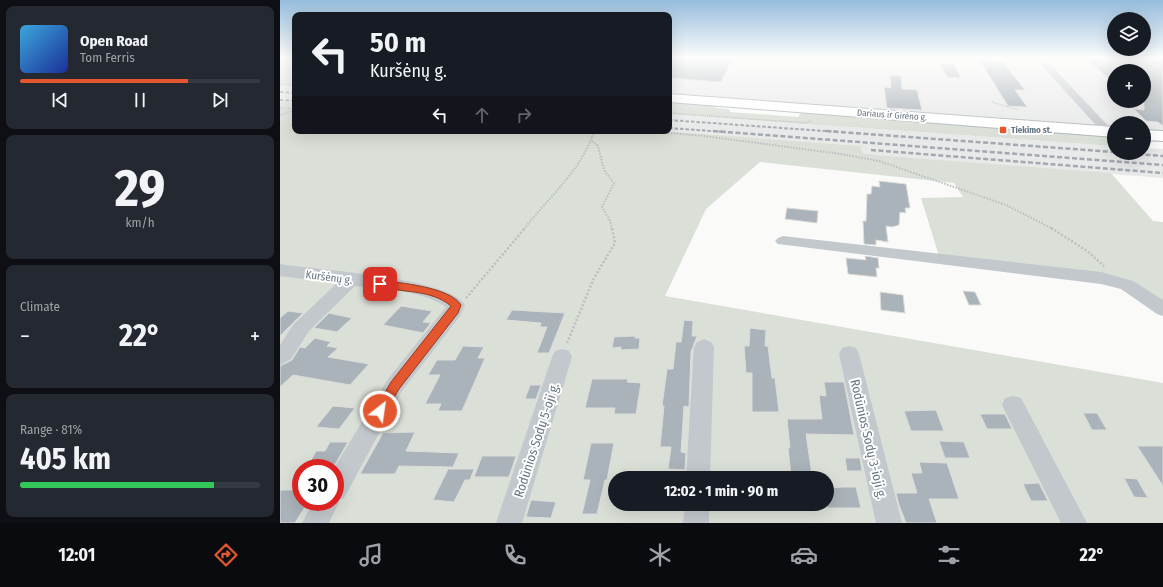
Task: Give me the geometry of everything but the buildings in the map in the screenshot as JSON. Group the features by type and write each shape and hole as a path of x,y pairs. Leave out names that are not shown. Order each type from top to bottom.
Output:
{"street":[{"path":"1063,82 1107,128"},
{"name":"Dariaus ir Girėno g.","path":"672,98 1107,132"},
{"path":"1151,135 1163,136"},
{"path":"783,242 1101,278 1127,285 1163,309"},
{"name":"Kuršėnų g.","path":"280,270 423,290 452,302"},
{"path":"280,357 292,345 298,332 303,326 352,279"},
{"path":"344,473 395,385 454,311 452,302"},
{"path":"698,471 704,347"},
{"name":"Rodūnios Sodų 3-ioji g.","path":"849,354 889,523"},
{"name":"Rodūnios Sodų 5-oji g.","path":"509,523 562,357"},
{"path":"1013,405 1074,523"},
{"path":"315,523 322,511"},
{"path":"696,523 697,511"}],"path":[{"path":"280,84 292,85"},
{"path":"992,102 1019,110"},
{"path":"280,108 292,109"},
{"path":"672,113 806,122 811,121 812,119 803,114 801,108"},
{"path":"280,115 292,110"},
{"path":"672,133 841,154 880,161 1006,205 1043,223 1087,251 1127,285"},
{"path":"452,302 486,278 574,168 592,141 593,134"},
{"path":"562,357 594,278 610,254 615,243 610,221 602,207 614,183 604,170 598,146 592,141"}],"shaded area":[{"path":"280,82 292,82 292,87 280,86"},
{"path":"672,82 1107,82 1107,108 1151,108 1151,82 1163,82 1163,134 1151,133 1151,116 1107,116 1107,129 672,95"},
{"path":"280,86 292,87 292,103 280,102"},
{"path":"672,100 716,106 716,108 729,109 730,112 798,117 802,112 1107,135 1107,145 672,114"},
{"path":"280,102 292,103 292,134 672,134 672,132 861,146 862,153 876,155 1111,173 1153,221 1163,222 1163,314 1109,275 939,256 921,198 963,197 954,183 760,162 706,209 665,296 1163,383 1163,523 280,523"},
{"path":"672,114 1107,145 1107,160 1151,160 1151,148 1163,149 1163,178 875,155 862,153 861,146 672,132"}],"railway":[{"path":"280,92 292,93"},
{"path":"280,100 292,101"},
{"path":"672,120 839,132"},
{"path":"672,128 726,132"},
{"path":"713,131 1163,165"},
{"path":"826,131 1107,151"},
{"path":"871,150 1163,173"},
{"path":"1151,155 1163,156"}],"place":[{"name":"Tiekimo st.","path":"1003,130"}],"route":[{"path":"380,284 423,290 448,298 454,301 456,305 454,311 395,385 380,411"}]}
